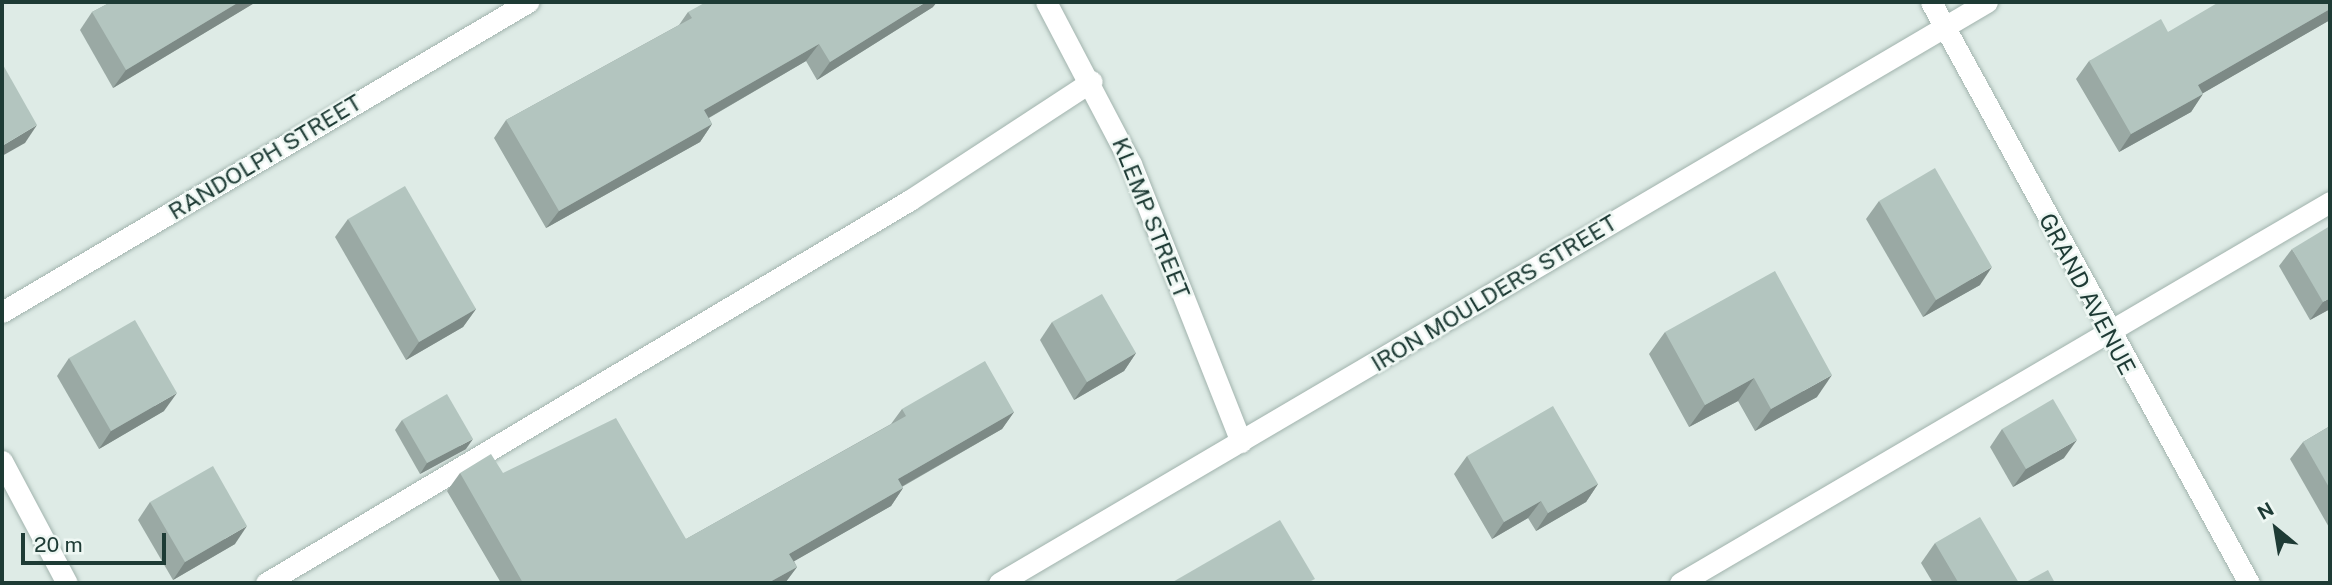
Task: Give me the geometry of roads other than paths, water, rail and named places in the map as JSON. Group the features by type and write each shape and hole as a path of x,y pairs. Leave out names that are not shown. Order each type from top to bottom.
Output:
{"street":[{"name":"RANDOLPH STREET","path":"2,312 528,2"},
{"name":"KLEMP STREET","path":"1046,2 1092,81 1241,442"},
{"name":"GRAND AVENUE","path":"1931,2 2108,335 2249,583"},
{"name":"IRON MOULDERS STREET","path":"999,583 1987,2"},
{"path":"266,583 910,200 1092,81"},
{"path":"1680,583 2108,335 2330,202"},
{"path":"2,461 67,583"}]}
